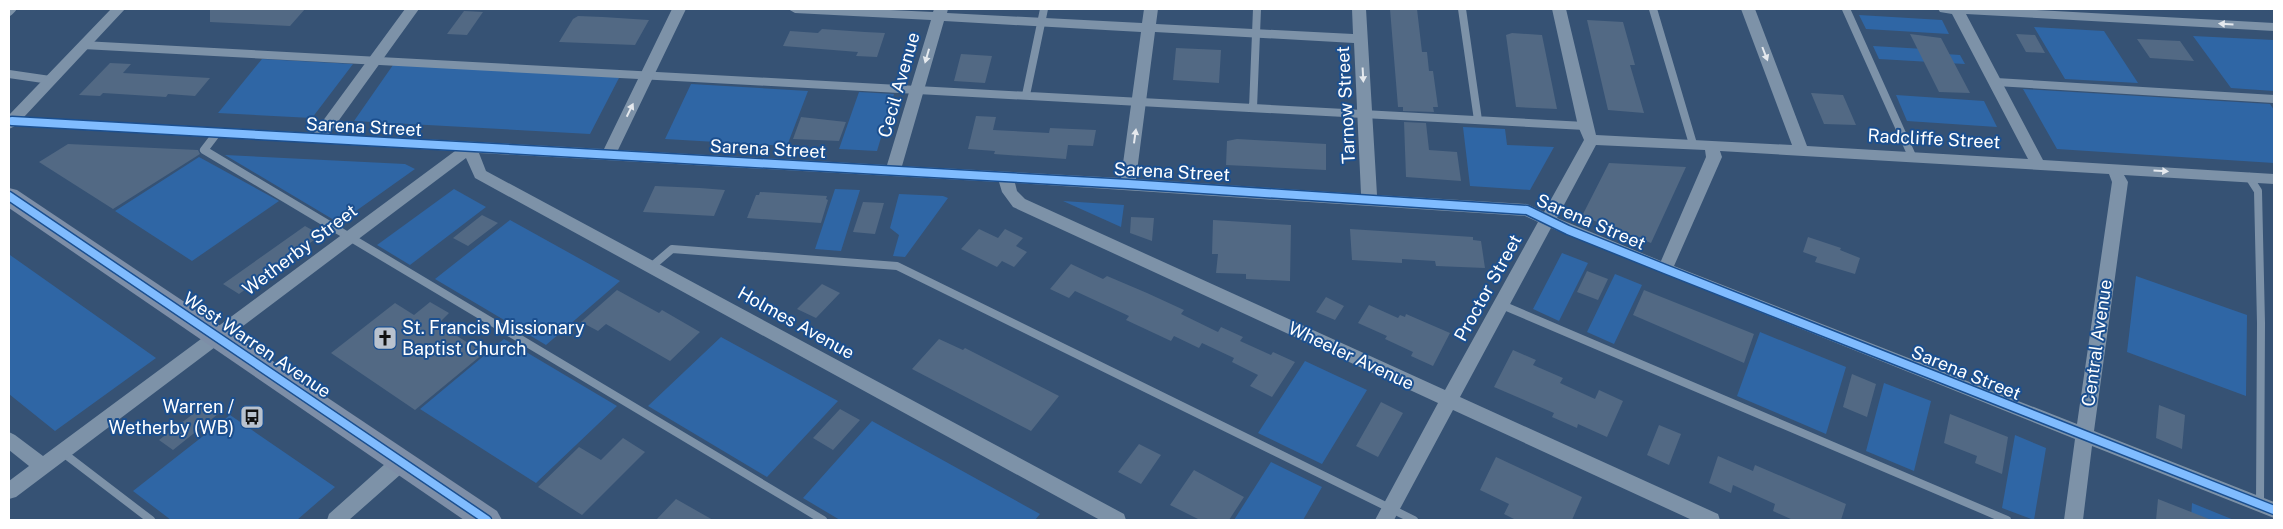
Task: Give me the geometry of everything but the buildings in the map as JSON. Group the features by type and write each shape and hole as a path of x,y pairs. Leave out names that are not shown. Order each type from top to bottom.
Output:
{"main road":[{"name":"West Warren Avenue","path":"9,196 487,520"}],"street":[{"path":"10,122 118,9"},
{"path":"318,139 412,9"},
{"path":"609,154 679,9"},
{"path":"795,9 1043,15 1148,28 1361,39"},
{"path":"1128,184 1151,9"},
{"name":"Tarnow Street","path":"1360,9 1370,199"},
{"path":"1559,9 1588,133"},
{"path":"1748,9 1801,150"},
{"path":"1952,9 2274,27"},
{"path":"1952,9 1996,82 2038,164"},
{"name":"Cecil Avenue","path":"893,172 940,13"},
{"name":"Sarena Street","path":"10,122 1128,184 1527,210 1665,269 2267,507"},
{"name":"Radcliffe Street","path":"1588,133 1693,144 2274,179"},
{"name":"Proctor Street","path":"1387,514 1548,220 1588,133"},
{"path":"1665,269 1714,157 1711,145"},
{"name":"Wetherby Street","path":"9,491 219,337 470,148"},
{"name":"Holmes Avenue","path":"470,148 480,174 1117,520"},
{"name":"Central Avenue","path":"2074,520 2120,182 2112,168"},
{"name":"Wheeler Avenue","path":"1008,178 1009,192 1019,203 1711,520"},
{"path":"9,440 42,466"},
{"path":"336,520 402,461"}],"lane":[{"path":"9,12 12,9"},
{"path":"1253,108 1256,9"},
{"path":"1462,9 1478,120"},
{"path":"1653,9 1693,144"},
{"path":"1846,9 1912,156"},
{"path":"1026,95 1043,15"},
{"path":"83,45 1478,120 1588,133"},
{"path":"9,74 50,80"},
{"path":"1996,82 2274,99"},
{"path":"217,133 204,150 823,520"},
{"path":"2249,177 2258,191 2267,507"},
{"path":"651,267 672,249 897,266 1387,514 1414,520"},
{"path":"1502,305 2007,520"},
{"path":"62,452 151,520"}],"shaded area":[{"path":"1859,15 1942,20 1949,34 1866,29"},
{"path":"2034,27 2104,31 2138,83 2065,79"},
{"path":"2193,36 2274,40 2274,91 2231,88"},
{"path":"1873,46 1942,50 1945,54 1960,55 1965,64 1879,59"},
{"path":"262,59 353,64 312,118 218,113"},
{"path":"393,65 620,76 590,134 354,121"},
{"path":"691,84 808,91 787,146 665,139"},
{"path":"2023,89 2270,104 2274,110 2274,163 2057,149"},
{"path":"859,92 894,94 877,151 839,149"},
{"path":"1896,95 1984,101 1997,127 1907,121"},
{"path":"1463,127 1505,129 1507,145 1554,147 1530,190 1470,186"},
{"path":"225,155 405,164 415,169 339,223"},
{"path":"199,157 279,201 192,261 115,211"},
{"path":"454,189 486,207 410,265 377,245"},
{"path":"835,189 860,190 841,251 815,249"},
{"path":"899,194 943,196 948,198 905,257 893,256 899,235 890,228"},
{"path":"1063,201 1124,205 1121,227"},
{"path":"510,220 620,281 546,345 435,279"},
{"path":"1562,253 1588,263 1559,321 1533,309"},
{"path":"10,255 156,358 55,431 9,394"},
{"path":"1615,274 1642,285 1614,344 1587,332"},
{"path":"2136,276 2247,315 2246,396 2127,352"},
{"path":"1760,332 1846,367 1826,434 1737,396"},
{"path":"721,337 838,401 767,477 648,406"},
{"path":"504,339 617,406 536,483 420,409"},
{"path":"1305,361 1367,390 1322,464 1258,433"},
{"path":"1884,383 1931,401 1914,471 1866,451"},
{"path":"230,415 335,487 297,520 171,520 133,491"},
{"path":"872,421 1040,514 1035,520 840,520 803,498"},
{"path":"2015,435 2046,448 2034,520 2002,508"},
{"path":"1271,462 1322,487 1303,520 1234,520"},
{"path":"2192,503 2234,520 2191,520"}],"cycle path":[{"path":"12,121 1128,184 1527,210 1568,230 1665,269 2274,510"},
{"path":"9,196 487,520"}],"place":[{"name":"St. Francis Missionary Baptist Church","path":"385,338"},
{"name":"Warren / Wetherby (WB)","path":"252,417"}]}
